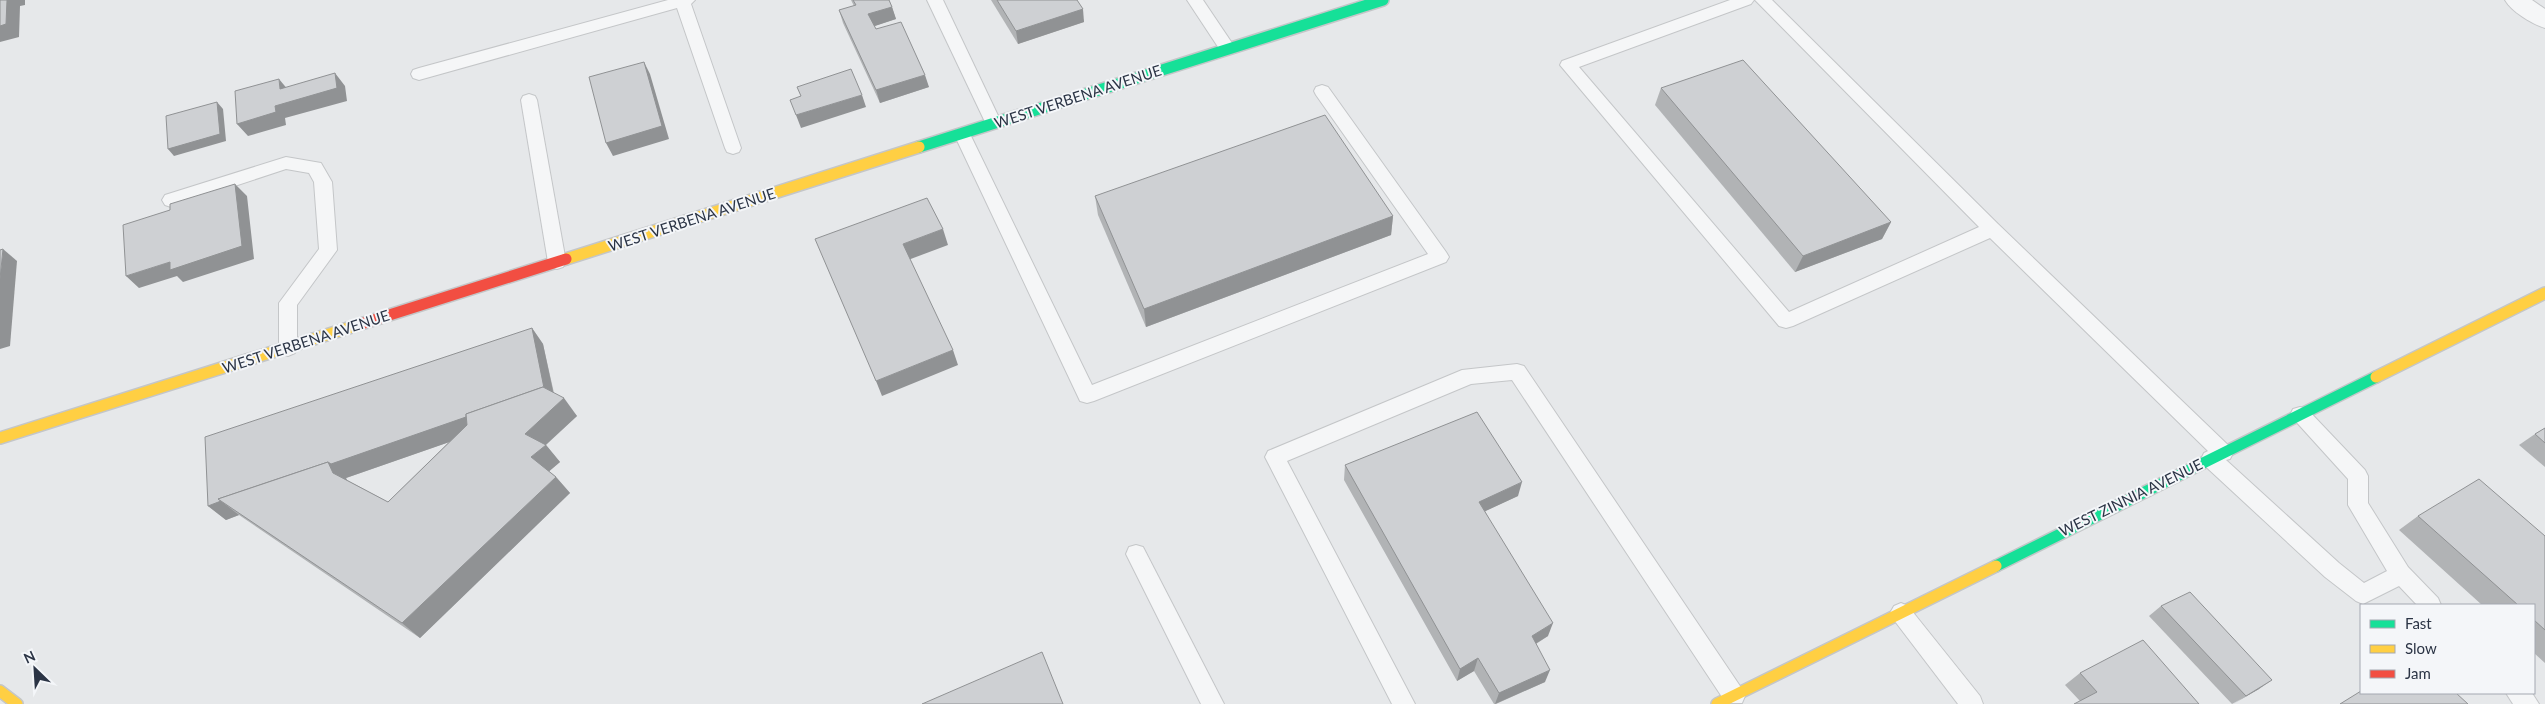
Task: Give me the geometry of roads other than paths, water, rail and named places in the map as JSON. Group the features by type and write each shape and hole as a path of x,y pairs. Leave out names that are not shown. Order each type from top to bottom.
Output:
{"street":[{"name":"WEST VERBENA AVENUE","path":"0,438 1383,0"},
{"path":"2516,0 2545,20"},
{"name":"WEST ZINNIA AVENUE","path":"1726,700 2545,294"},
{"path":"0,691 17,704"}],"lane":[{"path":"935,0 994,124"},
{"path":"1195,0 1228,49"},
{"path":"1746,0 1568,64 1786,321 1992,229"},
{"path":"1763,0 2332,570 2363,594 2401,574"},
{"path":"419,74 684,1 733,148"},
{"path":"962,134 1087,394 1440,257 1322,91"},
{"path":"529,100 557,262"},
{"path":"171,200 286,163 315,167 323,182 328,250 288,303 288,348"},
{"path":"1404,704 1275,457 1469,376 1517,372 1726,700"},
{"path":"2300,415 2358,476 2358,505 2401,574 2430,604"},
{"path":"1136,554 1213,704"},
{"path":"1900,613 1972,704"},
{"path":"2518,694 2528,704"}]}
